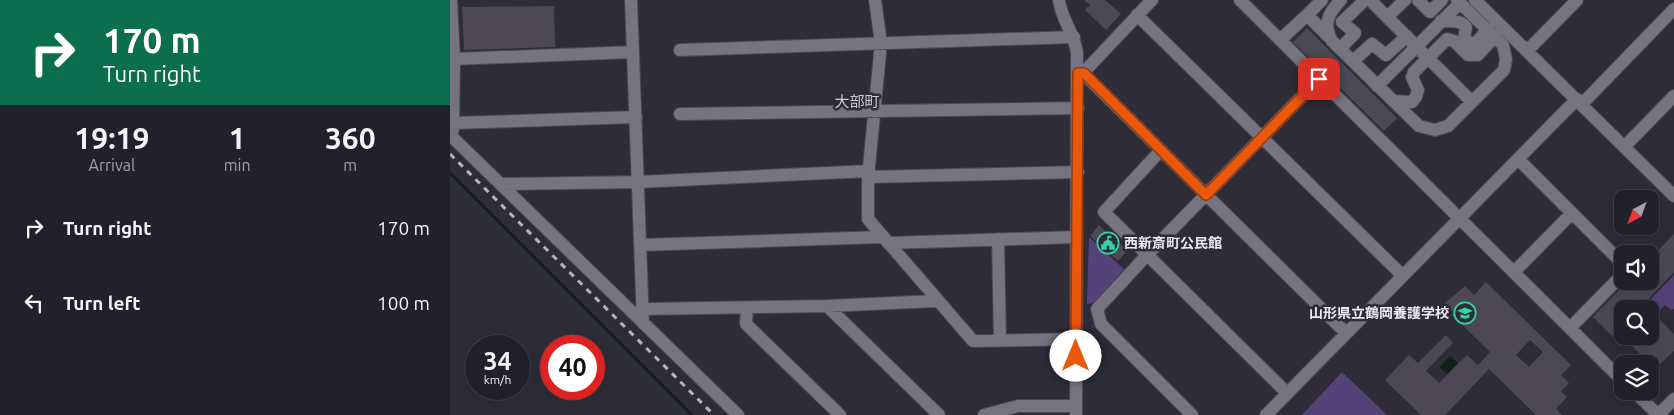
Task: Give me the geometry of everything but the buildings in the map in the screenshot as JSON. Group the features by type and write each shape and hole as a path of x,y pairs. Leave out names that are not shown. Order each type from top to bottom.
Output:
{"street":[{"path":"451,0 454,59 452,133 500,184 738,415"},
{"path":"631,0 643,323"},
{"path":"875,0 881,43 868,174 868,219 936,301 973,341 1076,339"},
{"path":"984,415 1018,406 1076,410 1078,108 1081,73 1074,37 1062,14 1059,0"},
{"path":"1081,73 1152,0"},
{"path":"1240,0 1614,372"},
{"path":"1280,40 1322,0"},
{"path":"1336,45 1327,31 1327,21 1330,13 1341,0"},
{"path":"1336,45 1355,33 1342,22 1365,0"},
{"path":"1387,17 1405,0"},
{"path":"1418,0 1430,12 1442,0"},
{"path":"1475,0 1674,196"},
{"path":"1527,51 1577,0"},
{"path":"1307,15 1377,86 1419,126 1435,130 1448,126 1504,70 1506,59 1503,45 1458,1 1377,86"},
{"path":"1377,2 1387,17 1472,102"},
{"path":"1266,415 1518,159 1674,10"},
{"path":"1137,15 1402,275"},
{"path":"1441,21 1463,23 1466,27 1464,39 1471,44 1492,33"},
{"path":"1393,101 1412,102 1418,90 1412,77 1414,72 1447,39 1454,40 1468,55 1478,55 1492,33"},
{"path":"1353,61 1372,44 1386,55 1407,36"},
{"path":"680,50 1074,37"},
{"path":"454,59 633,52"},
{"path":"1081,73 1346,333"},
{"path":"1192,415 1101,324 1097,309 1147,255 1319,79"},
{"path":"1624,147 1674,96"},
{"path":"680,114 1078,108"},
{"path":"452,133 636,117"},
{"path":"1161,150 1104,212 1287,393"},
{"path":"1518,159 1614,255"},
{"path":"500,184 638,182 868,174 1078,172"},
{"path":"1514,272 1572,213"},
{"path":"640,245 1077,236"},
{"path":"998,239 1000,341"},
{"path":"1570,328 1614,284"},
{"path":"643,309 827,306 936,301"},
{"path":"827,306 939,415"},
{"path":"747,308 746,324 840,415"},
{"path":"1645,400 1662,414 1674,399"}],"shaded area":[{"path":"1089,237 1125,270 1096,302 1087,304"},
{"path":"1674,275 1674,309 1671,310 1665,305 1659,311 1659,300 1650,300"},
{"path":"1450,356 1458,363 1447,374 1439,367"},
{"path":"1342,372 1387,415 1302,415"}],"waterway":[{"path":"450,173 692,415"}],"railway":[{"path":"450,154 714,415"}],"place":[{"name":"西新斎町公民館","path":"1108,243"},
{"name":"山形県立鶴岡養護学校","path":"1465,313"}],"district":[{"name":"大部町","path":"857,101"}],"route":[{"path":"1076,356 1078,73 1084,73 1206,195 1319,79"}]}
